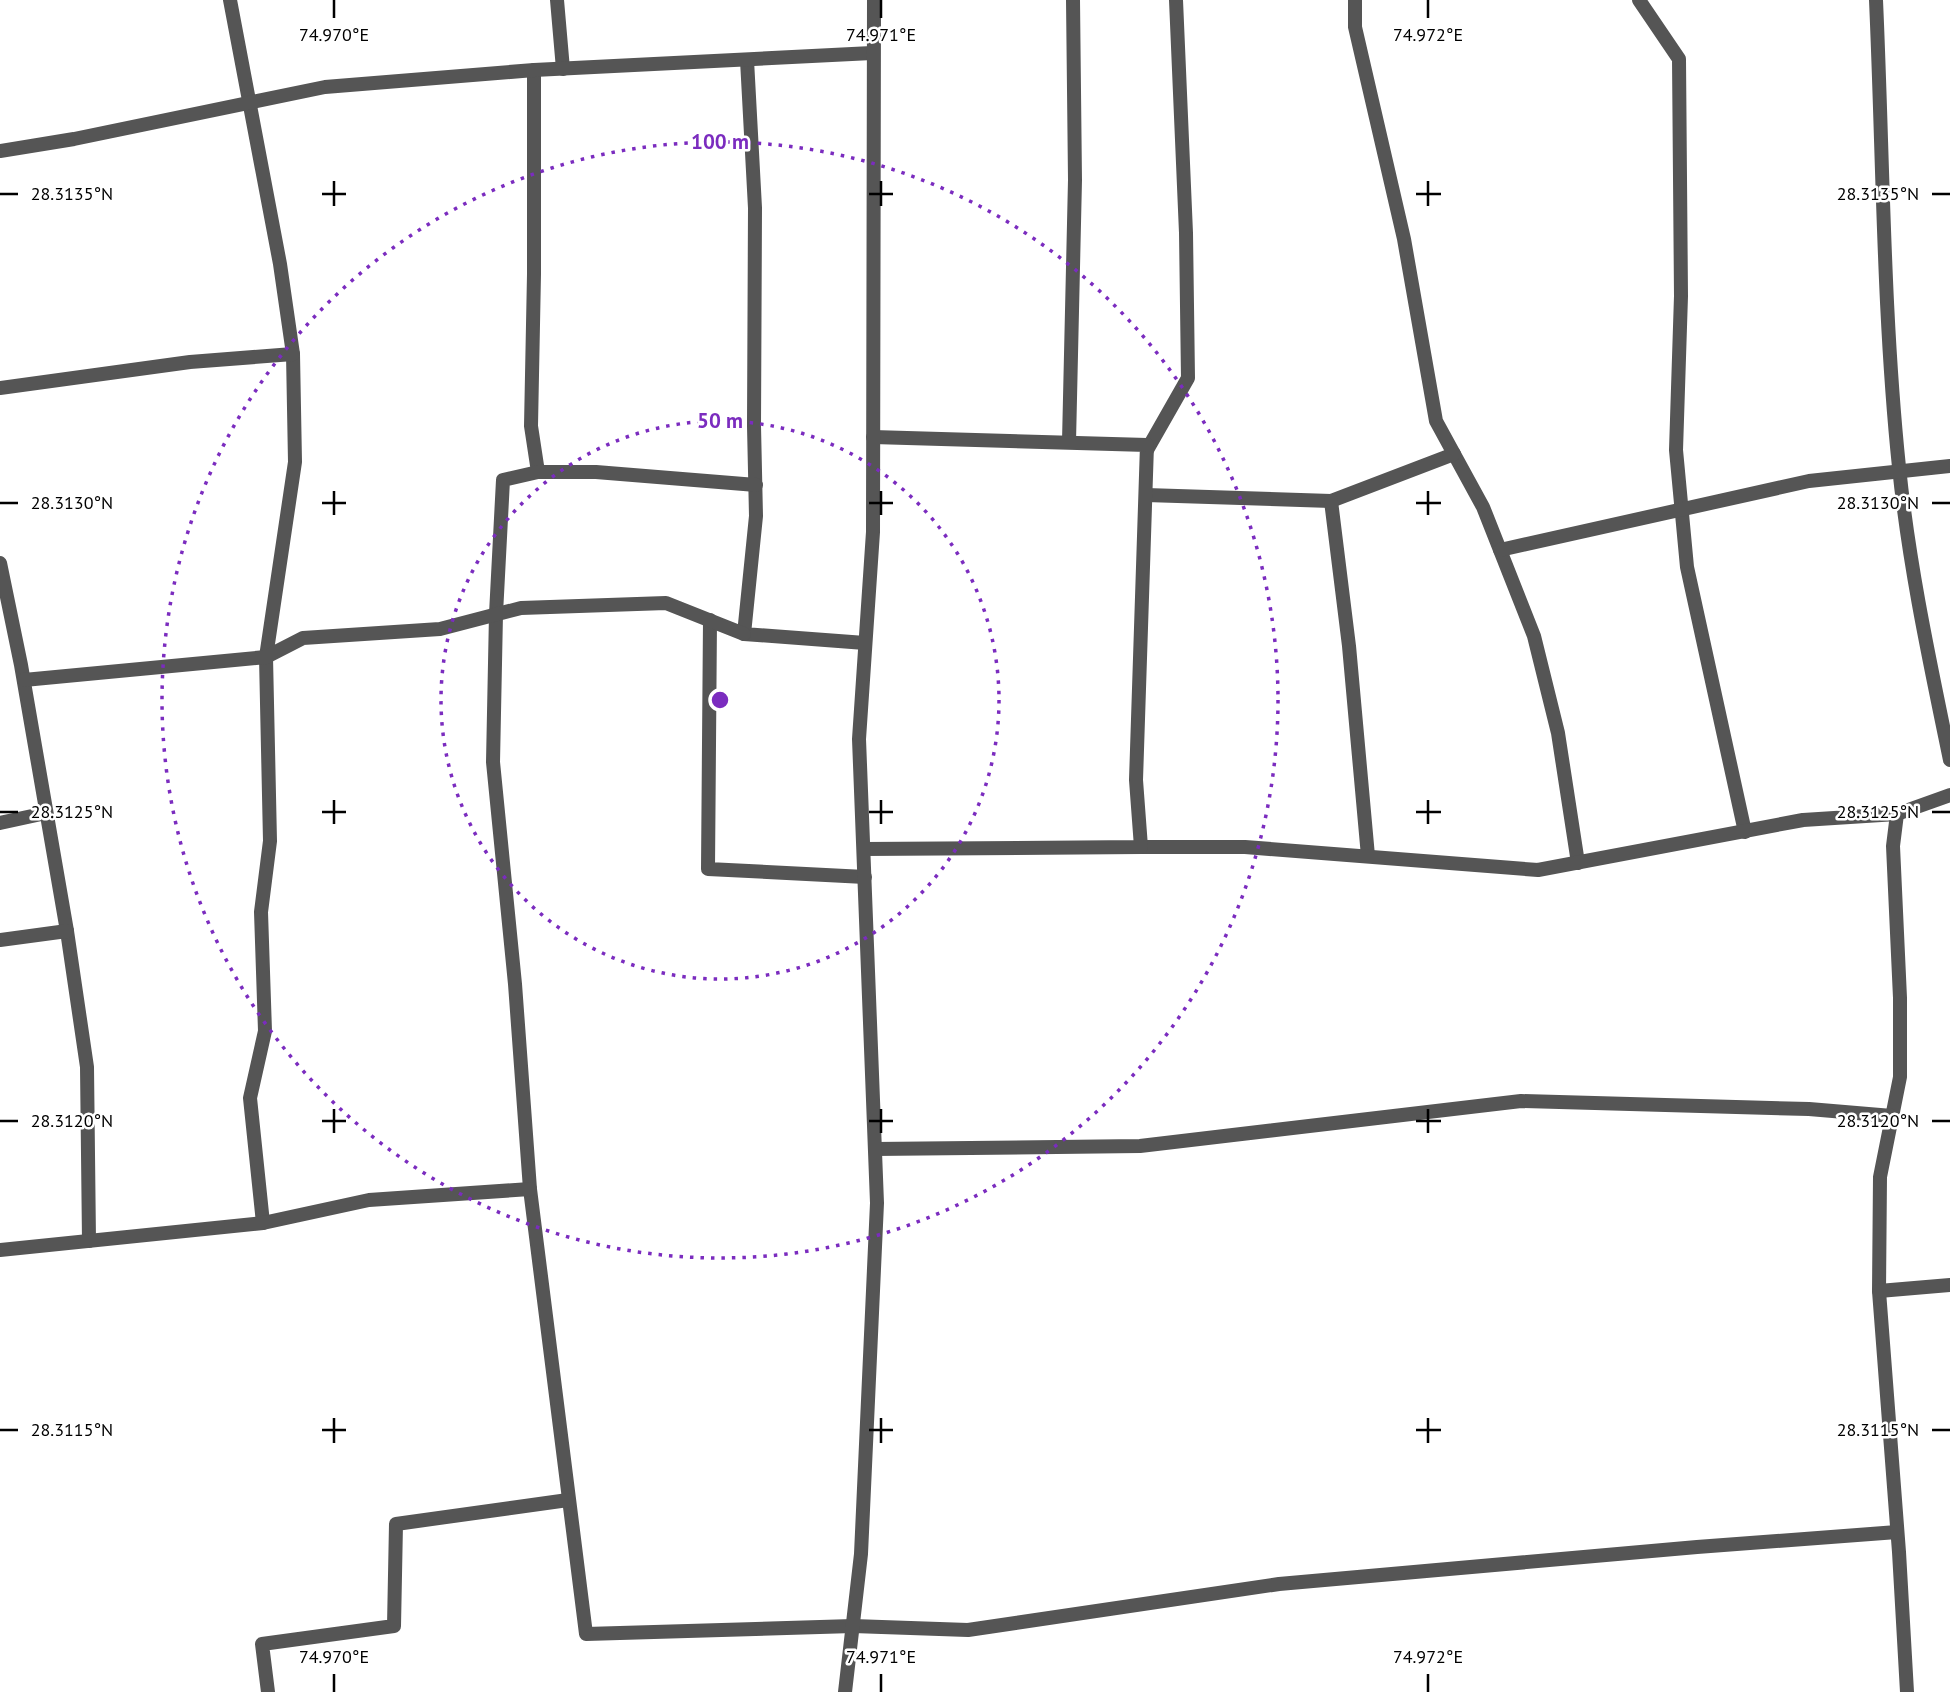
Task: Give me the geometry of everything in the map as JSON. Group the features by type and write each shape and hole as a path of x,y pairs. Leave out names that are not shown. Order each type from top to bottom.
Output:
{"street":[{"path":"230,0 280,264 293,354 295,462 266,657 270,841 261,912 265,1031 250,1098 263,1223"},
{"path":"557,0 563,69"},
{"path":"845,1692 862,1554 877,1203 859,739 873,532 874,0"},
{"path":"1069,442 1075,180 1073,0"},
{"path":"1147,450 1188,378 1186,233 1176,0"},
{"path":"1355,0 1355,27 1404,239 1436,421 1483,507 1534,636 1558,733 1578,863"},
{"path":"1639,0 1679,59 1681,296 1676,450 1687,567 1745,832"},
{"path":"1876,0 1888,345 1899,469 1919,609 1950,760"},
{"path":"0,151 74,139 325,87 534,70 872,53"},
{"path":"744,634 756,516 755,208 747,60"},
{"path":"534,70 531,426 537,472"},
{"path":"0,388 190,362 293,354"},
{"path":"873,437 1147,445 1136,780 1141,847"},
{"path":"1146,495 1331,501 1454,454"},
{"path":"1500,550 1809,481 1899,469 1950,466"},
{"path":"756,485 596,472 537,472 503,480 496,614 493,762 515,985 530,1189 586,1634 853,1626 968,1630 1279,1584 1898,1532"},
{"path":"1331,501 1349,646 1368,856"},
{"path":"0,563 6,622 24,680 67,931 87,1067 89,1241"},
{"path":"24,680 266,657 303,638 440,629 521,608 666,603 744,634 865,643"},
{"path":"710,620 708,869 865,877"},
{"path":"864,849 1245,847 1538,870 1803,820 1897,814 1950,795"},
{"path":"0,822 46,813"},
{"path":"1897,814 1893,846 1900,998 1900,1077 1881,1177 1879,1291 1898,1532 1907,1692"},
{"path":"0,940 67,931"},
{"path":"875,1149 1140,1146 1521,1101 1809,1110 1892,1116"},
{"path":"0,1250 263,1223 369,1200 530,1189"},
{"path":"1879,1291 1950,1285"},
{"path":"268,1692 262,1644 394,1626 396,1524 568,1500"}]}
